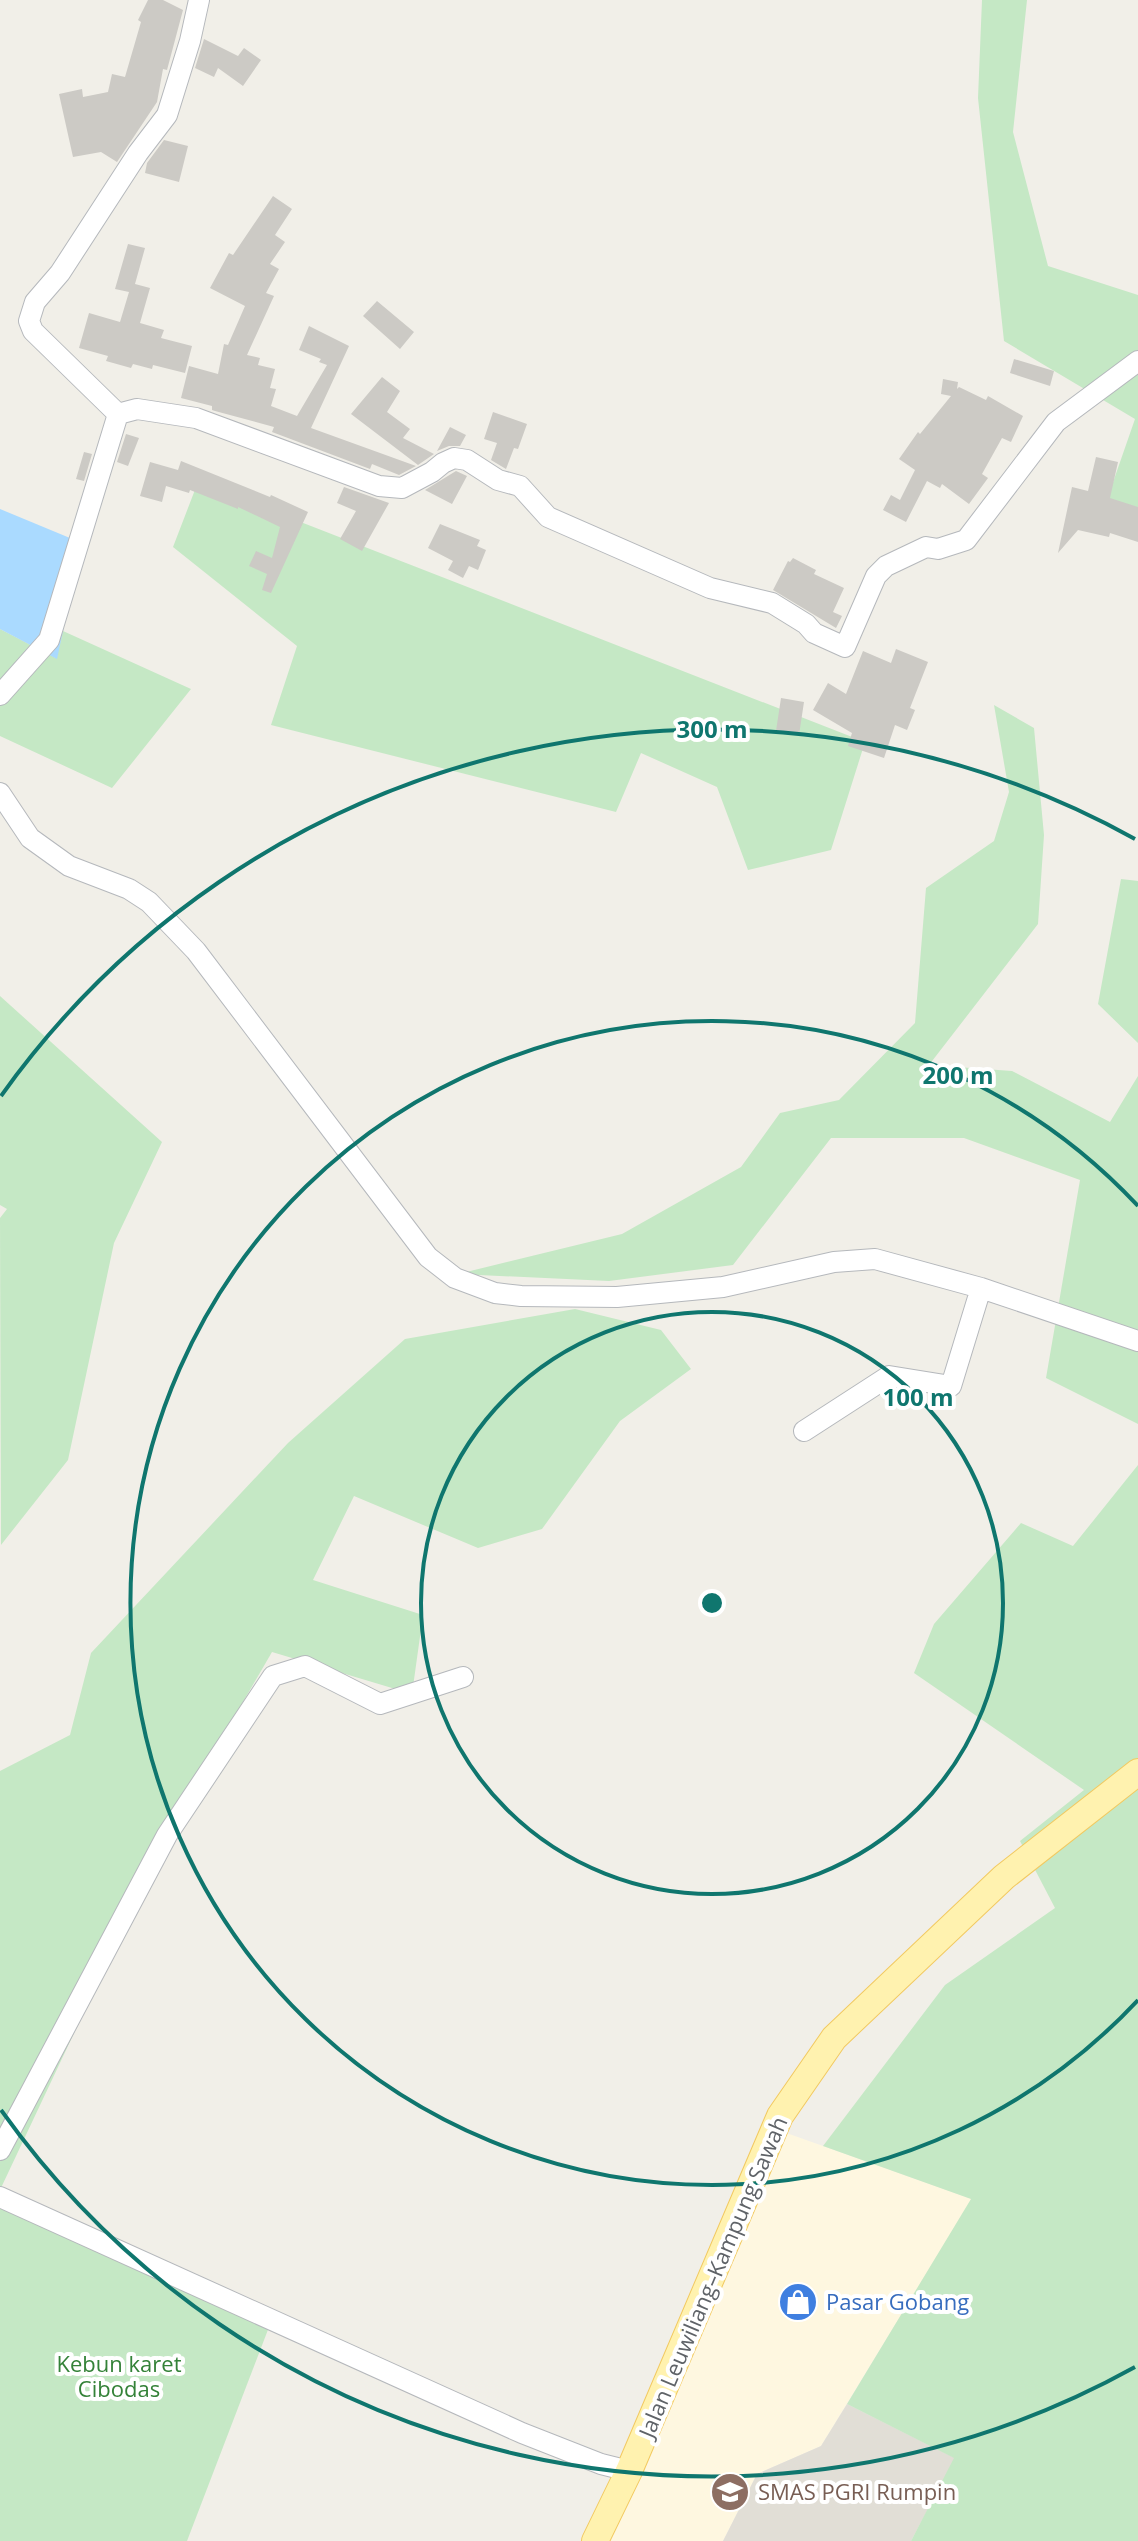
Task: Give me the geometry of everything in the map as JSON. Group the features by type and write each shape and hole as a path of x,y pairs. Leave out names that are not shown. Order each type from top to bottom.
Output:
{"main road":[{"name":"Jalan Leuwiliang–Kampung Sawah","path":"595,2541 629,2471 780,2116 834,2038 1004,1877 1138,1772"}],"street":[{"path":"118,414 33,331 29,321 35,302 60,273 138,153 167,115 199,0"},
{"path":"118,414 137,409 196,418 379,486 402,488 454,458 467,460 498,480 520,486 548,517 710,588 772,603 806,624 814,633 845,647 876,576 886,566 926,547 938,549 966,540 1056,422 1138,361"},
{"path":"0,695 49,640 118,414"},
{"path":"0,793 30,838 69,866 129,889 149,902 196,951 428,1257 455,1278 495,1293 617,1297 723,1287 834,1262 875,1259 981,1288 1138,1341"},
{"path":"804,1431 889,1376 951,1386 981,1288"},
{"path":"0,2150 167,1835 273,1676 305,1666 380,1704 463,1677"},
{"path":"0,2197 522,2433 601,2464 629,2471"}],"shaded area":[{"name":"Pasar Gobang","path":"764,2125 972,2199 821,2446 757,2474 723,2541 585,2541"},
{"path":"847,2404 955,2458 911,2541 723,2541 757,2474 821,2446"}],"green space":[{"path":"982,0 1027,0 1013,132 1048,266 1138,295 1138,537 1103,511 1135,419 1004,341 978,98"},
{"path":"198,482 865,742 831,850 748,870 717,787 641,753 616,812 271,725 297,646 173,547"},
{"path":"0,629 56,658 63,631 191,689 112,788 0,736"},
{"path":"994,705 1034,728 1044,835 1038,924 929,1065 1012,1071 1110,1122 1138,1076 1138,1424 1046,1378 1080,1180 964,1138 831,1138 733,1265 609,1281 458,1274 622,1234 741,1167 780,1113 839,1100 915,1023 926,888 994,841 1009,792"},
{"path":"1121,879 1138,881 1138,1043 1098,1004"},
{"path":"0,996 162,1142 114,1243 68,1460 1,1545 0,1218 7,1209 0,1205"},
{"path":"575,1309 661,1330 691,1369 620,1421 542,1529 478,1548 354,1496 313,1580 423,1615 412,1694 272,1652 175,1819 0,2190 0,1771 70,1735 91,1653 288,1443 405,1339"},
{"path":"1138,1465 1138,2541 911,2541 954,2458 847,2404 971,2199 823,2146 945,1985 1055,1908 1020,1841 1084,1790 914,1673 934,1624 1021,1523 1073,1546"},
{"name":"Kebun karet Cibodas","path":"0,2192 274,2314 187,2541 0,2541"}],"water":[{"path":"0,509 82,543 57,659 0,629"}],"building":[{"path":"148,0 163,0 183,10 167,70 163,69 157,102 117,162 101,152 73,157 59,94 82,89 83,97 108,92 112,74 125,77 141,22 138,20"},
{"path":"204,39 238,56 244,48 261,60 243,86 218,68 214,77 195,68"},
{"path":"164,140 188,146 179,182 145,173 147,163"},
{"path":"273,196 292,209 275,235 285,242 270,264 279,269 266,293 274,296 247,355 260,358 258,365 275,369 270,388 276,389 271,406 297,416 327,365 319,362 321,359 299,350 309,326 349,346 311,428 416,466 399,475 372,464 370,469 272,432 274,427 181,398 189,366 218,374 224,344 228,345 245,306 210,288 229,253 233,255"},
{"path":"128,244 145,248 135,284 150,288 140,323 164,330 161,338 192,346 185,373 153,365 152,369 133,364 131,368 106,361 108,356 79,348 89,313 120,322 129,292 115,289"},
{"path":"377,301 414,332 400,349 363,316"},
{"path":"1014,359 1054,371 1050,386 1010,373"},
{"path":"382,377 400,391 387,412 410,429 403,438 434,454 418,465 351,414"},
{"path":"943,379 958,382 957,389 959,387 986,400 988,396 1023,416 1011,442 1002,438 982,474 988,478 969,504 942,484 940,488 927,481 906,522 883,510 891,495 900,500 915,470 899,459 918,432 920,434 951,396 941,394"},
{"path":"493,412 527,424 518,449 514,448 506,469 491,460 497,443 484,439"},
{"path":"450,427 466,435 460,446 437,451"},
{"path":"126,434 139,438 128,466 117,462"},
{"path":"84,452 92,454 84,481 76,479"},
{"path":"1096,457 1118,462 1110,498 1138,507 1138,542 1110,533 1109,537 1078,530 1058,553 1072,487 1088,491"},
{"path":"181,461 308,512 271,593 262,590 267,574 249,566 256,551 272,558 280,527 238,507 190,490 189,493 166,486 162,502 140,496 150,462 178,470"},
{"path":"456,471 467,476 452,504 425,490"},
{"path":"344,487 389,503 362,551 340,539 356,511 337,503"},
{"path":"440,524 480,540 477,546 486,550 478,570 469,566 463,578 448,570 453,561 428,548"},
{"path":"793,558 816,570 814,574 844,588 833,612 842,616 836,628 773,590 788,561"},
{"path":"896,649 928,662 910,708 915,710 907,730 895,725 884,758 848,746 852,733 813,710 828,683 846,694 863,651 891,663"},
{"path":"781,698 804,702 799,735 776,731"}],"place":[{"name":"Pasar Gobang","path":"798,2302"},
{"name":"SMAS PGRI Rumpin","path":"730,2492"}]}
